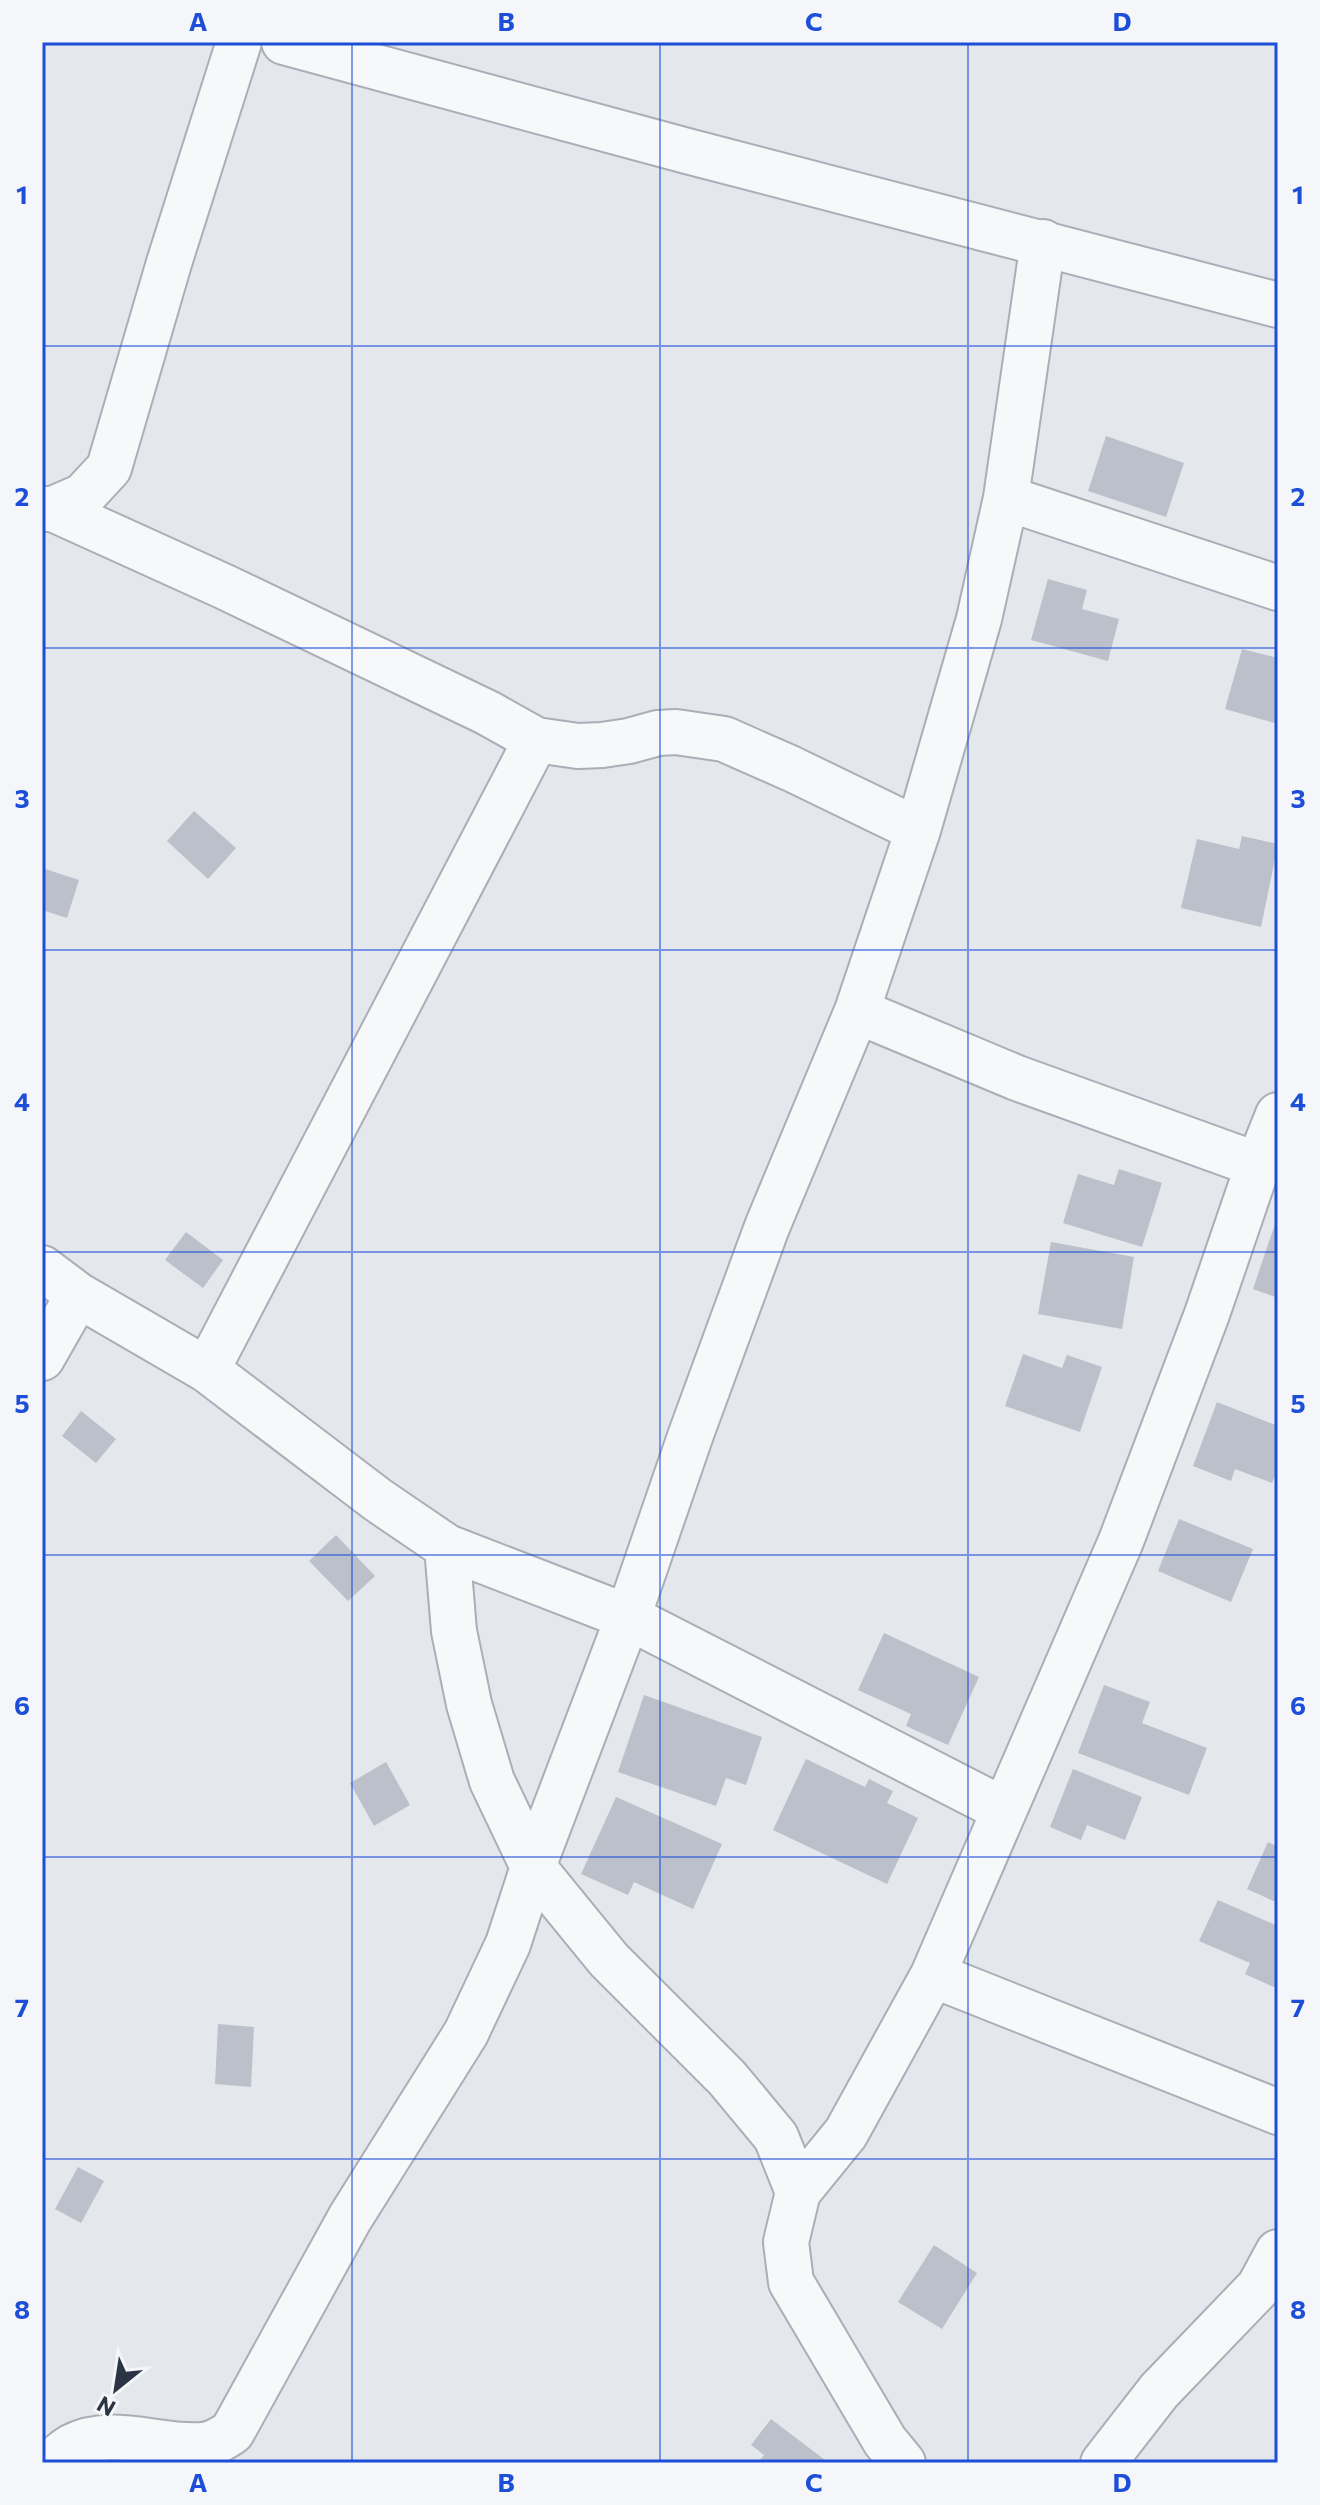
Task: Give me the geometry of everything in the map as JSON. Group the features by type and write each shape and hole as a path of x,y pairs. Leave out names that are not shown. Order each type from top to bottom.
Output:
{"street":[{"path":"48,509 83,496 109,468 169,263 239,42"},
{"path":"284,42 1278,305"},
{"path":"51,2463 71,2447 93,2440 116,2437 203,2445 232,2432 350,2218 466,2033 508,1944 533,1867 628,1617 767,1227 857,1011 918,830 979,619 1006,498 1043,242"},
{"path":"1006,498 1278,588"},
{"path":"48,509 322,634 488,713 536,740 578,746 602,745 676,732 724,739 918,830"},
{"path":"207,1370 536,740"},
{"path":"857,1011 1017,1078 1258,1165"},
{"path":"903,2463 885,2441 791,2282 786,2242 798,2192 846,2133 933,1975 1121,1541 1278,1115"},
{"path":"42,1268 78,1295 207,1370 378,1500 447,1547 628,1617 1004,1810"},
{"path":"42,1358 78,1295"},
{"path":"447,1547 454,1631 469,1704 492,1781 533,1867 609,1960 727,2078 776,2137 798,2192"},
{"path":"933,1975 1278,2112"},
{"path":"1103,2463 1159,2391 1272,2279"}],"building":[{"path":"1106,436 1184,463 1166,517 1088,491"},
{"path":"1048,579 1087,590 1082,609 1119,619 1108,661 1031,640"},
{"path":"1242,649 1278,658 1278,724 1225,709"},
{"path":"194,811 236,848 208,879 167,841"},
{"path":"1242,836 1278,844 1261,927 1181,908 1197,839 1239,849"},
{"path":"42,868 79,880 67,918 42,910"},
{"path":"1119,1169 1162,1183 1142,1247 1063,1223 1078,1174 1114,1185"},
{"path":"1278,1219 1278,1298 1253,1289"},
{"path":"186,1232 223,1260 203,1288 165,1260"},
{"path":"1051,1242 1134,1257 1122,1329 1038,1314"},
{"path":"1023,1354 1062,1368 1067,1355 1102,1367 1080,1432 1005,1406"},
{"path":"1217,1402 1278,1426 1278,1468 1272,1483 1235,1469 1231,1481 1193,1466"},
{"path":"81,1411 116,1439 96,1463 62,1436"},
{"path":"1179,1519 1253,1549 1231,1602 1158,1571"},
{"path":"336,1535 375,1576 348,1601 309,1561"},
{"path":"884,1633 979,1677 948,1745 906,1726 911,1714 858,1690"},
{"path":"1104,1685 1150,1702 1142,1723 1207,1748 1189,1795 1078,1753"},
{"path":"644,1695 762,1737 746,1785 726,1778 716,1806 618,1772"},
{"path":"806,1759 865,1787 869,1779 893,1791 887,1803 918,1818 887,1884 773,1830"},
{"path":"386,1762 410,1805 374,1826 350,1783"},
{"path":"1073,1769 1142,1797 1125,1840 1087,1825 1081,1840 1050,1827"},
{"path":"616,1797 722,1844 693,1909 634,1882 628,1895 581,1874"},
{"path":"1268,1842 1278,1847 1278,1903 1247,1889"},
{"path":"1218,1900 1278,1926 1278,1989 1245,1974 1250,1963 1199,1941"},
{"path":"218,2024 254,2027 251,2087 215,2084"},
{"path":"78,2167 104,2181 81,2223 55,2209"},
{"path":"934,2245 977,2273 942,2329 898,2302"},
{"path":"771,2419 829,2463 758,2463 764,2455 751,2445"}]}
